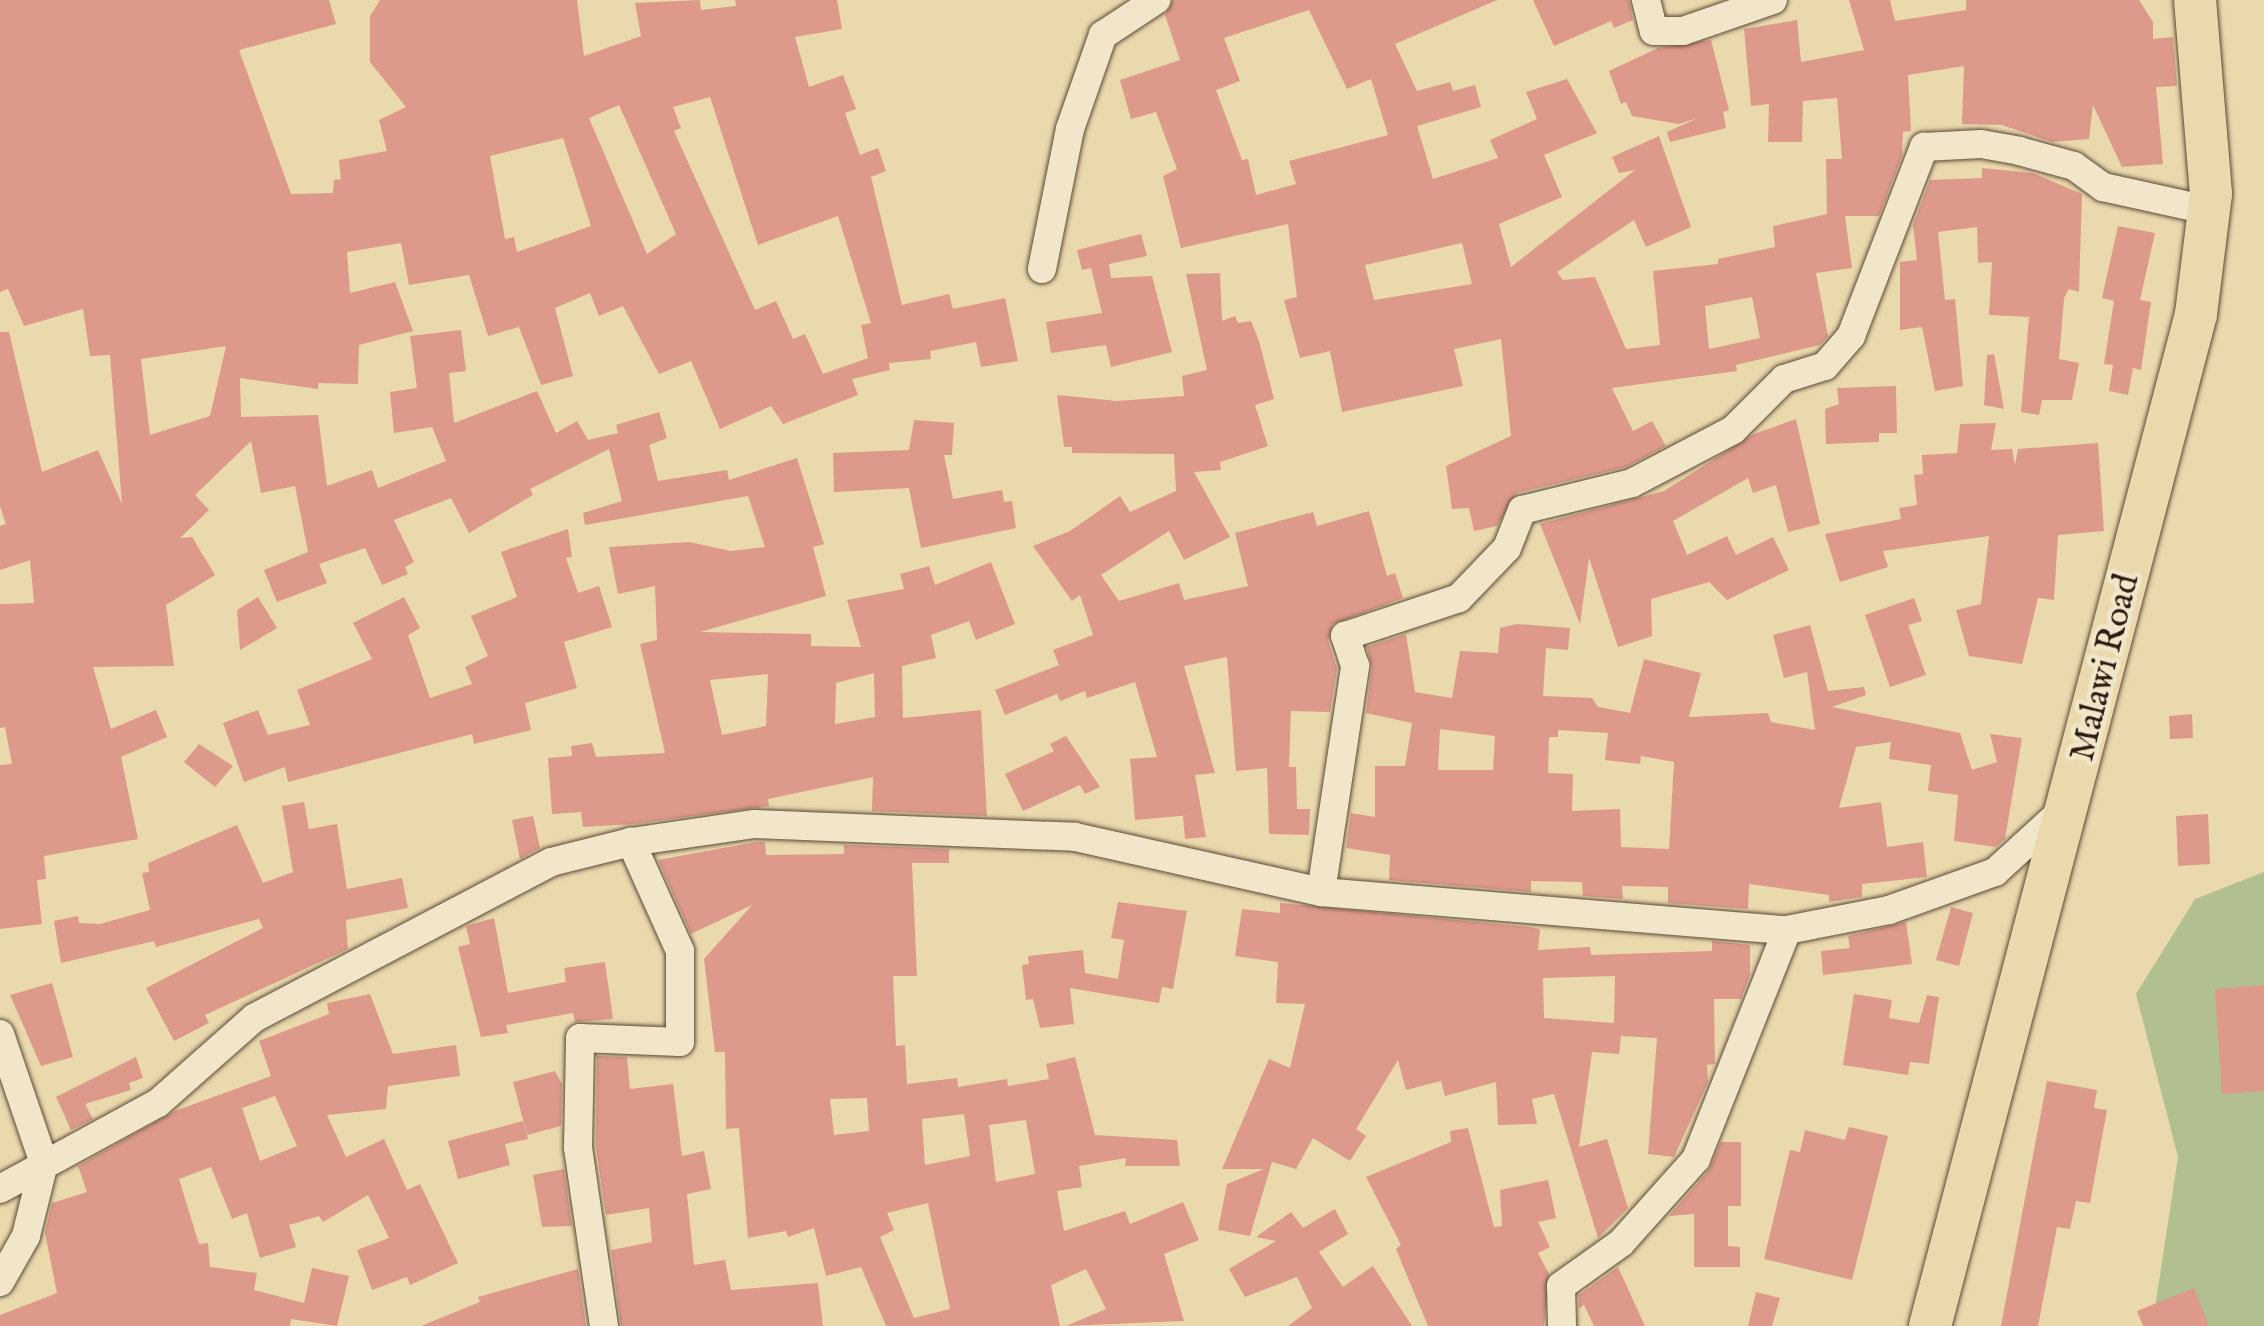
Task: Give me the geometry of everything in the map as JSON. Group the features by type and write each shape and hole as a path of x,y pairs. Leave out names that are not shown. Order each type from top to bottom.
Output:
{"main road":[{"name":"Malawi Road","path":"1930,1326 2072,802 2196,314 2208,210 2208,95 2195,0"}],"street":[{"path":"1042,269 1070,129 1103,35 1156,0"},
{"path":"1646,0 1654,31 1683,31 1773,0"},
{"path":"1322,892 1355,666 1345,636 1459,598 1507,548 1522,510 1632,483 1733,430 1784,379 1825,366 1852,336 1924,147 1981,144 2018,151 2074,166 2103,187 2208,210"},
{"path":"0,1188 158,1103 254,1018 551,862 630,842 755,824 1075,837 1322,892 1786,930 1889,910 1995,872 2072,802"},
{"path":"604,1326 578,1147 580,1038 680,1042 680,951 630,842"},
{"path":"1562,1326 1562,1286 1622,1243 1696,1159 1786,930"},
{"path":"0,1034 44,1163 26,1236 0,1282"}],"green space":[{"path":"2264,872 2264,1326 2159,1326 2154,1314 2178,1157 2136,994 2195,899"}],"building":[{"path":"0,0 329,0 336,24 239,50 291,194 333,193 334,180 341,179 339,160 387,151 379,120 406,107 370,62 370,16 380,0 577,0 584,56 641,36 635,3 700,0 701,10 736,6 735,0 837,0 842,29 795,37 809,87 843,75 856,109 845,113 860,155 878,148 886,171 871,177 902,305 949,294 953,309 1005,298 1018,361 981,367 976,342 930,351 931,359 889,363 890,370 852,379 858,395 783,424 771,406 720,429 691,361 659,374 623,306 599,316 590,293 555,308 573,376 541,385 519,327 488,336 469,275 409,285 401,243 347,252 350,293 395,282 413,331 359,345 358,384 318,383 318,389 240,378 241,417 318,415 327,486 372,470 378,488 446,461 432,427 394,433 390,392 417,388 410,336 461,330 466,371 449,373 454,423 537,391 556,433 577,421 588,440 618,433 616,425 659,412 667,438 649,445 658,481 727,470 729,480 797,458 824,544 813,547 826,596 700,632 811,634 811,646 861,647 847,600 904,589 900,574 929,566 935,585 991,562 1015,624 976,640 969,621 931,635 936,658 902,666 903,718 981,710 987,816 872,811 873,777 768,799 769,806 633,824 583,827 581,812 552,814 548,758 572,756 571,746 592,743 596,757 665,753 640,644 657,640 655,586 618,594 609,547 689,542 731,551 765,547 748,496 585,525 583,513 622,501 609,449 530,489 533,495 469,533 451,498 394,520 414,562 405,567 408,574 382,585 365,548 319,564 327,583 277,602 264,570 308,552 295,486 261,493 251,441 195,495 209,510 180,538 192,537 215,575 166,605 174,666 93,667 111,729 156,710 167,737 121,757 138,839 44,856 46,879 37,880 42,924 0,929 0,765 12,764 5,727 0,728 0,604 34,603 30,560 0,570 0,526 6,524 0,506 0,332 9,332 42,472 98,450 122,504 110,355 90,356 83,309 24,326 8,289 0,292","holes":["710,97 758,245 838,216 871,323 861,325 868,358 823,374 805,334 793,339 776,301 755,310 674,131 681,128 673,107","619,105 676,234 647,254 589,118","563,138 591,226 517,252 514,237 505,239 490,156","226,346 210,416 150,435 141,359","874,673 875,717 835,724 836,683","768,674 766,726 722,735 710,680"]},
{"path":"1173,0 1497,0 1395,44 1417,91 1450,82 1453,91 1475,85 1481,107 1417,126 1433,179 1498,158 1490,140 1537,119 1526,92 1567,79 1597,133 1544,155 1562,197 1499,224 1511,267 1635,170 1619,173 1612,157 1659,136 1691,227 1646,247 1634,220 1557,272 1563,280 1595,277 1626,349 1660,345 1653,271 1718,264 1718,259 1775,247 1773,226 1827,214 1826,159 1842,159 1837,98 1803,101 1802,142 1768,142 1769,104 1751,106 1744,29 1797,20 1801,62 1864,50 1849,0 1890,0 1895,21 1966,10 1966,0 2139,0 2153,22 2153,39 2173,37 2177,86 2156,87 2163,164 2122,167 2093,105 2089,139 2052,142 2002,125 1962,124 1964,66 1908,75 1911,131 1903,132 1902,156 1879,216 1845,216 1852,268 1816,273 1828,336 1820,345 1736,365 1737,371 1612,388 1633,431 1652,421 1666,446 1626,467 1517,493 1497,526 1474,531 1469,508 1452,509 1446,466 1511,436 1501,339 1454,349 1463,386 1342,412 1330,351 1300,358 1284,300 1297,297 1288,224 1181,248 1163,176 1177,169 1156,112 1131,119 1120,80 1180,60 1165,15","holes":["1309,10 1347,89 1371,79 1388,135 1289,161 1296,184 1256,195 1248,159 1242,160 1216,90 1240,81 1224,38","1462,243 1472,284 1374,300 1365,265","1752,297 1760,338 1709,349 1705,306"]},
{"path":"1533,0 1629,0 1633,20 1614,28 1611,21 1554,46"},
{"path":"1711,40 1729,110 1723,112 1726,128 1670,142 1667,132 1698,118 1679,124 1632,116 1626,102 1621,104 1609,71 1658,48"},
{"path":"1982,168 2033,173 2082,194 2079,292 2069,289 2064,298 2059,359 2079,363 2072,400 2042,400 2039,415 2021,412 2029,317 1989,315 1992,262 1978,263 1977,227 1938,232 1945,300 1955,299 1963,386 1935,391 1922,327 1900,330 1900,262 1917,260 1913,225 1930,180 1982,178"},
{"path":"2118,226 2155,233 2140,300 2151,302 2141,370 2133,368 2128,395 2109,391 2113,365 2104,364 2114,301 2102,298"},
{"path":"1141,234 1147,256 1109,264 1111,278 1152,276 1172,352 1111,367 1106,345 1051,353 1046,322 1102,313 1091,268 1082,270 1077,250"},
{"path":"1220,273 1222,321 1235,316 1238,323 1251,321 1259,341 1274,399 1255,405 1268,446 1220,462 1221,470 1194,472 1230,537 1184,560 1169,531 1101,575 1119,601 1179,583 1184,600 1248,586 1235,533 1313,512 1317,526 1369,511 1387,576 1395,573 1403,598 1333,624 1328,641 1337,668 1330,712 1291,711 1289,767 1296,767 1297,809 1310,809 1309,835 1269,834 1267,768 1236,771 1227,657 1184,666 1215,773 1195,775 1206,837 1185,839 1183,816 1191,815 1135,820 1130,759 1157,757 1135,682 1087,698 1085,691 1060,701 1057,694 1005,715 995,690 1059,665 1053,650 1093,635 1080,595 1072,601 1033,546 1070,531 1120,496 1130,512 1176,491 1174,454 1072,453 1072,447 1064,447 1057,395 1117,401 1184,396 1182,376 1207,370 1186,274"},
{"path":"1994,354 2004,409 1984,405 1987,355"},
{"path":"1896,386 1897,433 1879,433 1879,442 1826,444 1825,409 1839,404 1837,388"},
{"path":"1796,419 1820,524 1788,532 1776,485 1753,493 1748,478 1673,521 1687,555 1727,536 1736,555 1773,537 1789,570 1727,600 1709,582 1651,599 1652,636 1618,647 1589,558 1580,624 1540,524 1664,491 1754,434"},
{"path":"914,420 954,423 952,455 944,455 953,499 1002,490 1004,502 1012,501 1016,528 921,548 909,488 834,492 833,453 909,450"},
{"path":"1996,423 1991,450 2012,449 2015,465 2018,449 2098,443 2104,531 2058,535 2054,600 2038,598 2022,664 1969,656 1956,610 1981,604 1989,536 1883,551 1888,567 1840,582 1825,534 1901,519 1899,508 1917,505 1914,475 1923,474 1922,455 1957,453 1960,424"},
{"path":"568,529 572,557 566,558 578,593 599,586 612,627 564,642 577,688 525,703 531,730 474,744 472,734 288,782 285,767 244,782 223,723 258,710 268,735 310,725 297,690 372,659 353,623 404,597 420,628 408,635 430,698 472,684 465,667 488,656 471,616 517,597 501,552"},
{"path":"258,597 277,628 240,650 237,610"},
{"path":"1914,598 1922,621 1908,625 1926,675 1890,687 1865,615"},
{"path":"1517,624 1570,628 1568,650 1546,648 1543,696 1592,698 1598,707 1630,713 1644,659 1701,673 1689,717 1768,713 1771,722 1815,730 1807,672 1784,678 1773,635 1810,625 1828,691 1864,687 1866,695 1832,707 1960,733 1972,770 1997,762 1990,734 2022,738 2005,839 1996,847 1954,841 1958,795 1928,791 1931,765 1889,759 1891,742 1856,747 1839,808 1881,802 1887,847 1923,842 1927,877 1862,884 1862,897 1829,902 1829,895 1749,884 1748,909 1668,903 1668,887 1622,886 1623,899 1583,896 1582,882 1531,881 1531,892 1389,880 1390,855 1346,848 1351,813 1375,817 1375,766 1405,766 1412,723 1366,713 1372,668 1367,647 1406,634 1415,692 1452,698 1460,651 1498,653 1500,628","holes":["1440,729 1495,736 1493,770 1438,770","1558,730 1608,733 1605,760 1640,764 1641,756 1674,762 1669,849 1621,847 1620,809 1572,811 1573,774 1548,773 1549,737 1558,737"]},
{"path":"2192,714 2193,738 2170,739 2169,716"},
{"path":"1066,736 1100,787 1085,794 1080,785 1023,811 1005,774 1054,751 1050,744"},
{"path":"199,744 233,766 215,787 184,762"},
{"path":"304,802 309,829 337,824 347,889 402,878 408,908 346,920 348,949 205,1015 209,1023 174,1041 146,988 263,928 259,919 156,947 154,941 61,963 54,921 78,916 79,923 100,924 150,910 142,873 149,872 148,863 237,825 263,883 293,872 282,806"},
{"path":"2208,814 2210,864 2178,866 2176,816"},
{"path":"533,816 540,848 520,859 512,820"},
{"path":"756,842 765,842 766,855 844,854 844,845 949,849 949,863 912,863 917,976 893,976 896,1046 905,1045 907,1084 957,1078 958,1087 1007,1079 1008,1086 1049,1079 1046,1064 1075,1057 1095,1135 1177,1140 1180,1166 1125,1166 1126,1158 1079,1166 1082,1187 1057,1191 1064,1231 1125,1211 1130,1224 1183,1202 1199,1240 1164,1254 1184,1321 1066,1326 1106,1309 1086,1269 1051,1285 1060,1326 886,1326 861,1267 826,1276 814,1228 788,1237 786,1231 748,1238 739,1128 726,1129 725,1052 715,1052 704,959 752,905 691,934 658,860","holes":["867,1098 869,1131 834,1135 830,1099","964,1114 970,1156 925,1165 922,1119","1026,1120 1035,1174 996,1182 989,1125","928,1203 950,1309 914,1318 880,1237 894,1230 887,1213"]},
{"path":"1118,902 1187,911 1173,989 1162,987 1159,1003 1070,988 1074,1024 1040,1028 1033,999 1026,1000 1022,965 1029,964 1028,956 1083,950 1085,973 1118,979 1124,940 1111,938"},
{"path":"1280,903 1529,927 1540,929 1538,950 1590,947 1591,955 1712,951 1712,941 1750,945 1750,975 1741,999 1714,999 1715,1064 1707,1065 1708,1082 1674,1157 1648,1154 1657,1038 1621,1036 1619,1054 1592,1052 1579,1147 1607,1139 1628,1208 1598,1238 1554,1094 1532,1099 1537,1124 1498,1125 1496,1082 1445,1096 1441,1081 1406,1090 1398,1060 1356,1129 1366,1136 1350,1161 1313,1138 1296,1169 1272,1162 1250,1236 1218,1230 1227,1184 1264,1169 1222,1169 1269,1059 1290,1068 1305,1004 1276,1003 1278,962 1235,956 1242,909 1280,913","holes":["1615,976 1614,1023 1544,1018 1543,978"]},
{"path":"1951,907 1973,913 1959,966 1936,960"},
{"path":"494,918 508,993 566,982 564,968 605,962 613,1019 575,1022 573,1013 506,1025 508,1033 481,1037 458,947 470,944 466,926"},
{"path":"1906,922 1912,964 1823,975 1821,951 1850,948 1848,936"},
{"path":"52,983 73,1057 41,1066 10,995"},
{"path":"2264,985 2264,1091 2222,1094 2215,989"},
{"path":"370,994 393,1054 456,1045 460,1076 388,1086 386,1109 327,1115 346,1157 384,1139 407,1190 420,1184 458,1263 410,1285 407,1277 372,1290 357,1250 389,1238 368,1195 323,1222 319,1216 289,1225 296,1247 260,1258 247,1213 232,1219 211,1167 179,1179 199,1244 208,1243 210,1267 257,1273 254,1290 304,1303 312,1268 349,1276 337,1326 291,1319 290,1326 0,1326 0,1315 57,1293 45,1233 52,1203 87,1192 78,1166 175,1111 271,1076 259,1041 329,1014 327,1003","holes":["275,1096 297,1146 260,1161 242,1108"]},
{"path":"1854,994 1892,1000 1889,1018 1919,1023 1927,995 1939,997 1929,1064 1910,1062 1908,1075 1843,1065"},
{"path":"597,1056 627,1057 630,1089 673,1084 682,1156 704,1151 711,1189 687,1194 694,1265 725,1260 731,1290 818,1283 823,1326 621,1326 611,1250 652,1242 649,1208 606,1215 596,1146"},
{"path":"136,1057 143,1078 129,1083 131,1090 85,1104 93,1119 71,1130 56,1097"},
{"path":"555,1071 562,1084 561,1126 527,1135 513,1082"},
{"path":"2047,1081 2097,1090 2094,1108 2107,1110 2090,1203 2076,1201 2070,1229 2057,1227 2038,1326 2001,1326"},
{"path":"523,1121 528,1139 505,1144 510,1165 458,1179 448,1141"},
{"path":"1849,1127 1888,1136 1852,1280 1764,1259 1790,1150 1800,1152 1805,1130 1845,1140"},
{"path":"1468,1128 1494,1227 1502,1226 1500,1190 1548,1180 1556,1218 1538,1222 1550,1247 1538,1253 1549,1274 1544,1326 1428,1326 1396,1249 1401,1245 1366,1177 1451,1142 1450,1131"},
{"path":"1721,1142 1741,1142 1741,1206 1728,1206 1728,1246 1740,1247 1740,1267 1694,1267 1694,1214 1669,1216 1709,1170"},
{"path":"564,1169 572,1226 542,1227 533,1175"},
{"path":"1335,1209 1348,1234 1319,1252 1343,1287 1373,1266 1412,1326 1288,1326 1312,1308 1297,1277 1245,1297 1229,1269 1276,1241 1256,1237 1291,1212 1303,1228"},
{"path":"1618,1267 1645,1326 1594,1326 1584,1305 1579,1308 1579,1295"},
{"path":"578,1269 586,1326 421,1326 480,1302 478,1297"},
{"path":"2194,1288 2209,1326 2143,1326 2137,1311"},
{"path":"1756,1292 1780,1298 1772,1326 1748,1326"}]}
